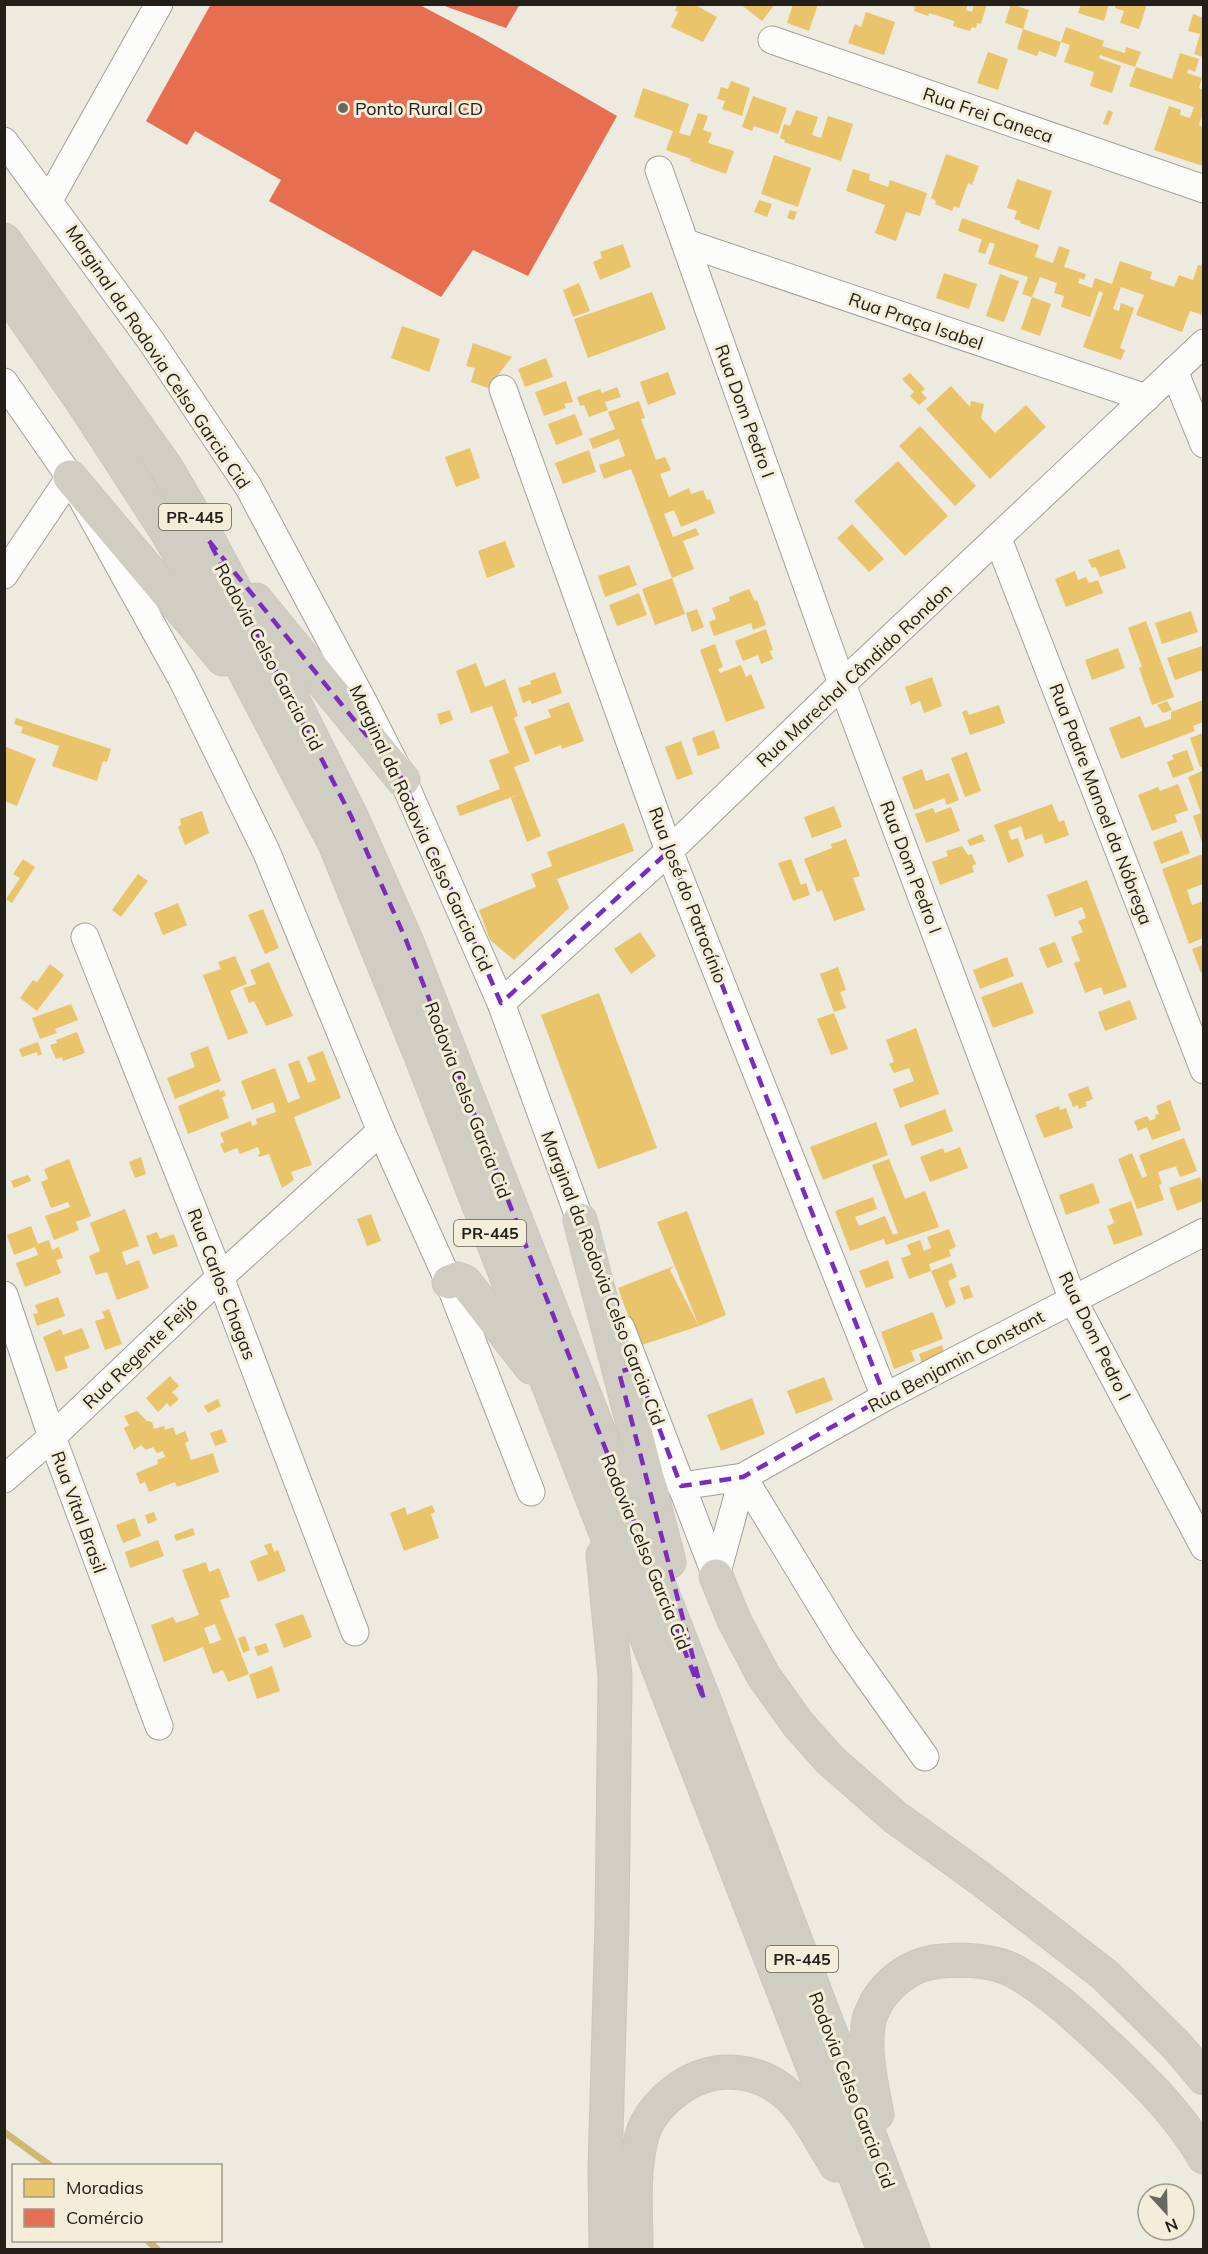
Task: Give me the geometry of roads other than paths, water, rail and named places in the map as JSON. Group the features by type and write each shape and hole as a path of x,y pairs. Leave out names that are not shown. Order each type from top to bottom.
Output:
{"highway":[{"name":"Rodovia Celso Garcia Cid","path":"4,240 167,469 209,541 286,686 351,816 405,940 705,1700 887,2232"},
{"name":"Rodovia Celso Garcia Cid","path":"4,288 86,407 167,532 219,622 335,844 421,1056 598,1511 887,2232 913,2250"},
{"path":"70,477 267,712"},
{"path":"209,541 403,780"},
{"path":"580,1220 705,1700"},
{"path":"449,1282 457,1279 465,1282 552,1394"},
{"path":"598,1511 615,1676 612,1922 605,2168 606,2250"},
{"path":"716,1576 734,1620 763,1675 798,1724 830,1760 896,1817 981,1879 1105,1975 1177,2046 1203,2078"},
{"path":"887,2232 866,2048 869,2017 880,1997 894,1982 913,1968 945,1961 978,1960 1012,1970 1061,2002 1158,2093 1192,2137 1203,2157"},
{"path":"636,2250 636,2173 642,2134 656,2110 670,2094 690,2081 716,2072 742,2071 764,2080 790,2097 887,2232"}],"street":[{"path":"49,200 159,4"},
{"name":"Rua Frei Caneca","path":"772,40 1203,189"},
{"name":"Marginal da Rodovia Celso Garcia Cid","path":"4,141 151,341 248,486 403,780 501,1003 580,1220 716,1576"},
{"name":"Rua Dom Pedro I","path":"660,170 842,684 1073,1300 1203,1547"},
{"name":"Rua Praça Isabel","path":"686,243 1146,398"},
{"name":"Rua Marechal Cândido Rondon","path":"501,1003 669,851 1203,343"},
{"path":"1174,371 1203,444"},
{"path":"4,382 70,477 183,681 266,851 381,1131 449,1282 531,1492"},
{"name":"Rua José do Patrocínio","path":"502,389 669,851 885,1397"},
{"path":"4,575 70,477"},
{"name":"Rua Padre Manoel da Nóbrega","path":"998,539 1203,1070"},
{"name":"Rua Carlos Chagas","path":"85,937 220,1276 355,1632"},
{"name":"Rua Regente Feijó","path":"4,1479 52,1437 220,1276 381,1131"},
{"name":"Rua Benjamin Constant","path":"681,1486 743,1477 885,1397 1203,1232"},
{"name":"Rua Vital Brasil","path":"4,1295 52,1437 159,1726"},
{"path":"716,1576 743,1477"},
{"path":"743,1477 844,1643 925,1757"}],"waterway":[{"path":"4,2132 48,2164"},
{"path":"149,2242 158,2250"}],"place":[{"name":"Ponto Rural CD","path":"343,108"}]}
